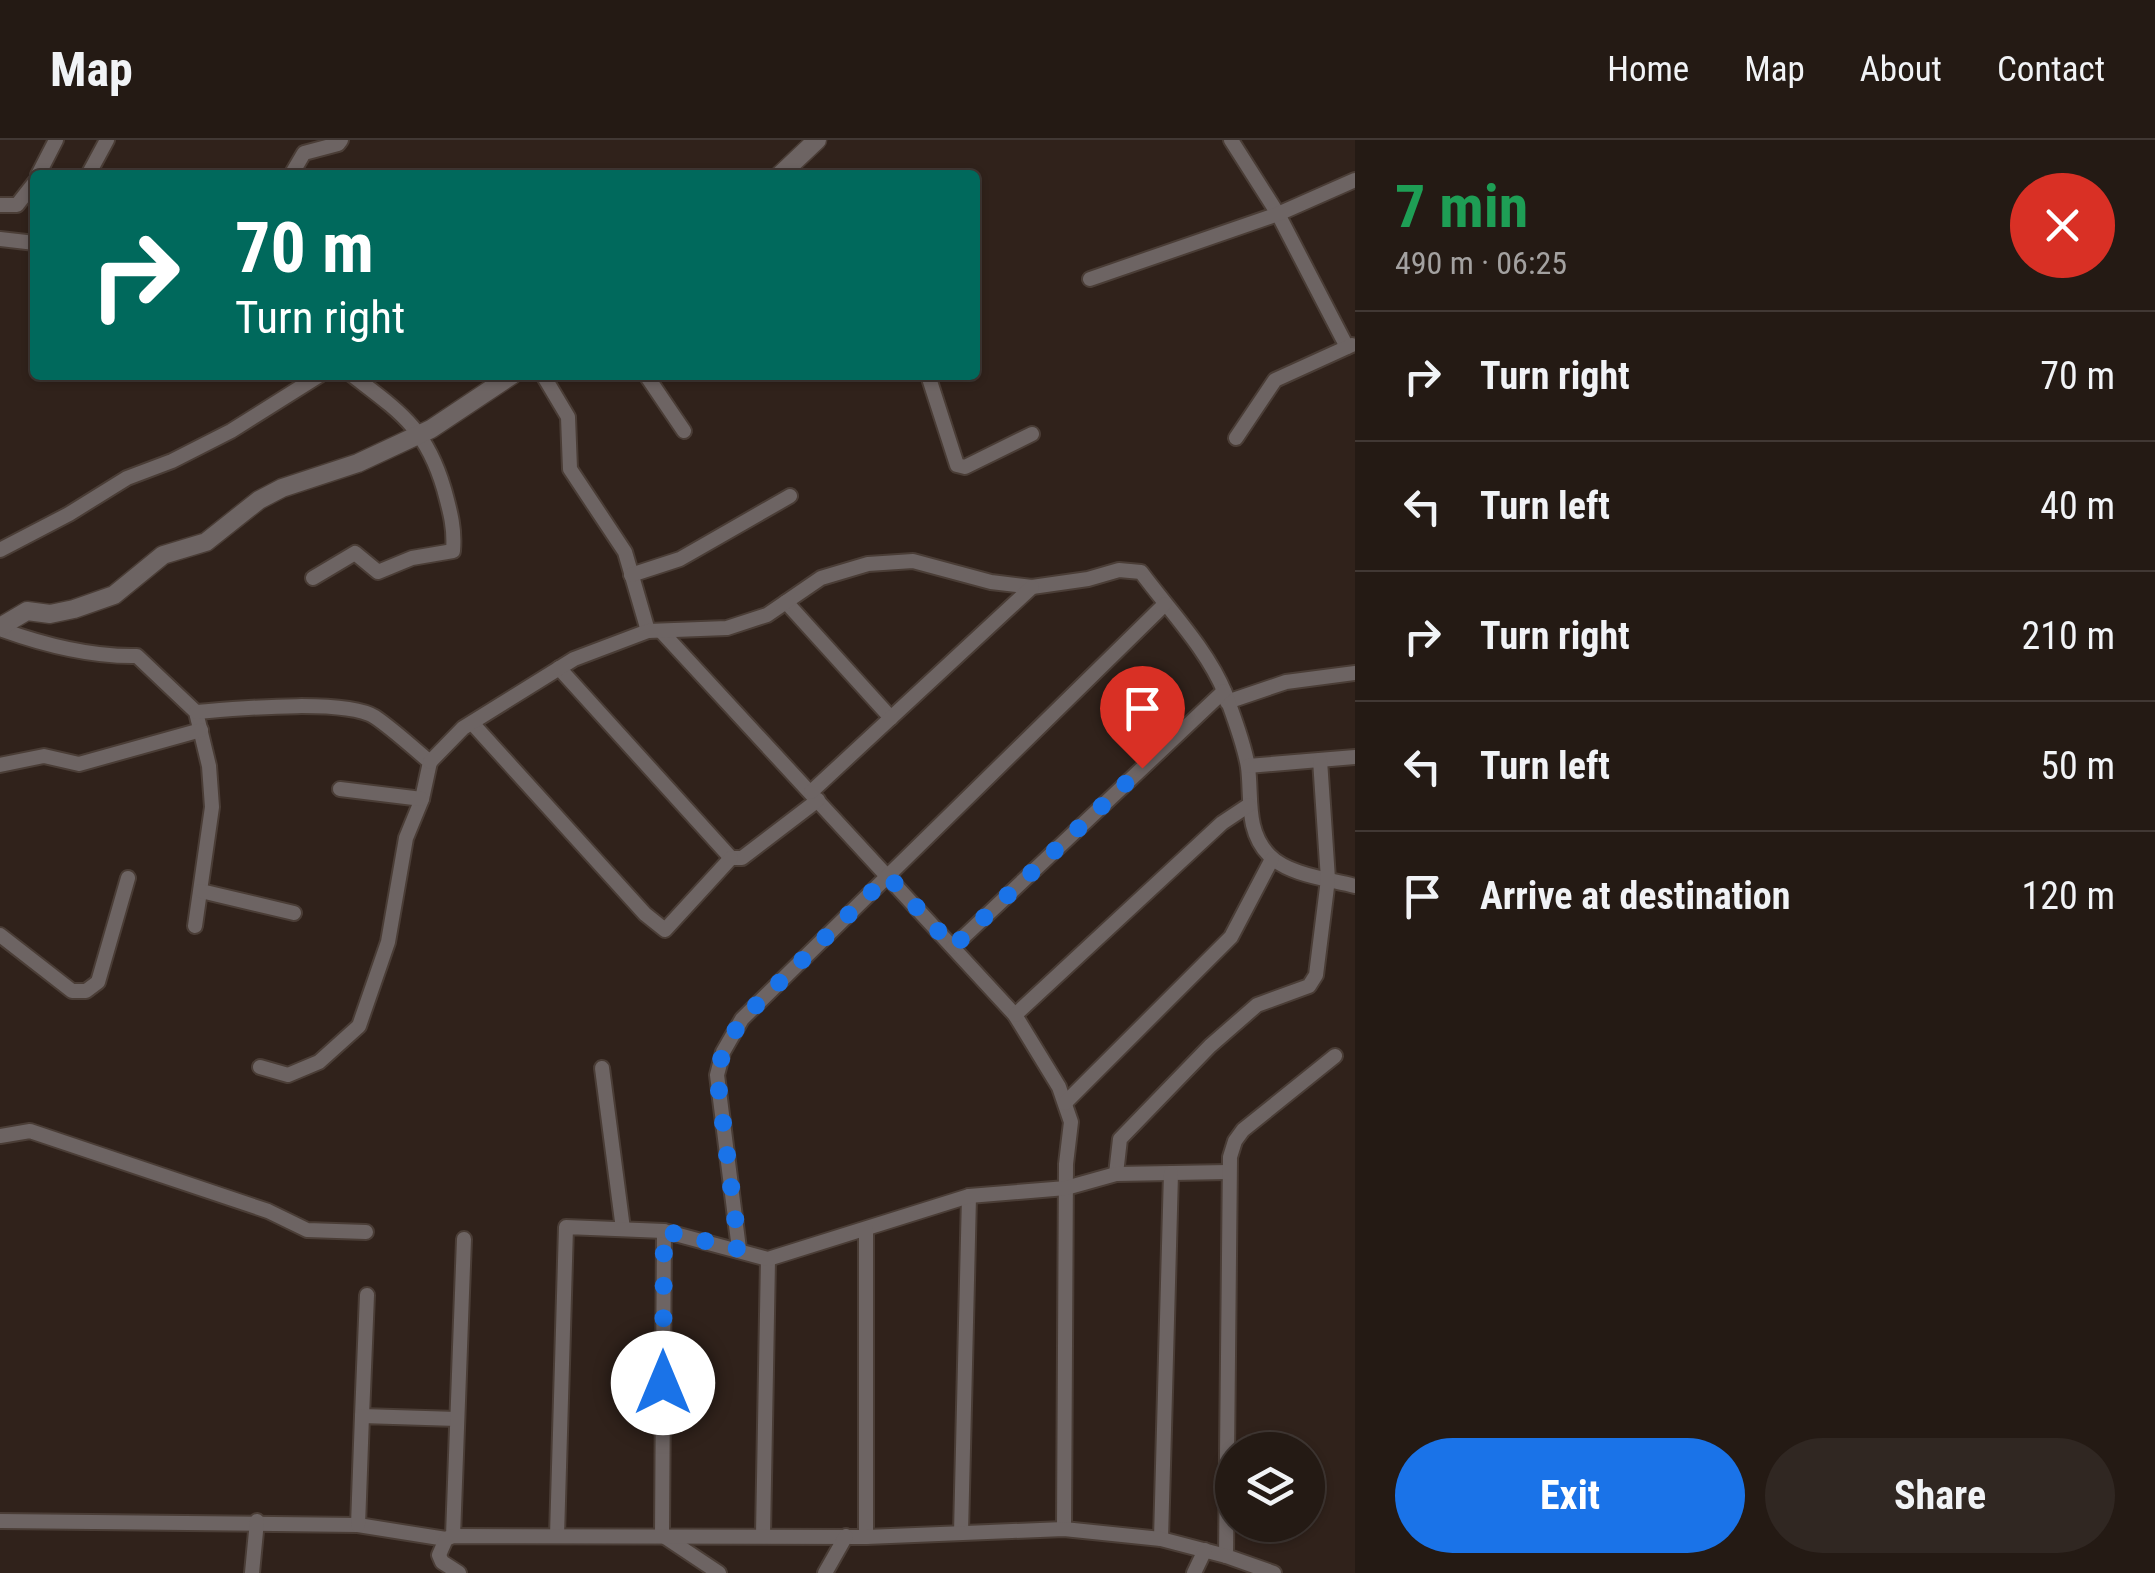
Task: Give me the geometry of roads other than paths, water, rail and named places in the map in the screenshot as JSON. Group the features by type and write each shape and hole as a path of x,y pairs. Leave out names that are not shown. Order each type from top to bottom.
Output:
{"street":[{"path":"41,170 56,140"},
{"path":"91,170 107,140"},
{"path":"294,170 304,153 341,140"},
{"path":"794,170 817,140"},
{"path":"1231,140 1278,214 1351,346 1276,380 1236,438"},
{"path":"1090,279 1278,214 1355,180"},
{"path":"0,204 17,205 30,187"},
{"path":"0,239 30,242"},
{"path":"0,550 126,478 231,432 312,380"},
{"path":"313,578 355,553 378,572 412,558 453,551 455,529 435,459 421,434 358,380"},
{"path":"0,628 27,611 62,612 114,596 162,554 206,542 259,500 282,488 358,463 421,434 504,380"},
{"path":"546,380 568,416 570,469 624,552 654,631 815,796 1015,1015 1059,1087 1071,1122 1066,1188 1064,1528"},
{"path":"649,380 684,431"},
{"path":"930,380 956,465 965,467 1032,434"},
{"path":"631,575 680,559 790,496"},
{"path":"260,1067 288,1075 319,1062 359,1026 388,942 406,838 422,799 430,762 472,723 574,659 654,631 727,628 767,615 821,578 868,564 914,561 991,582 1032,587 1119,570 1141,572 1195,644 1226,696 1248,766 1248,804 1258,841 1272,859 1355,886"},
{"path":"472,723 644,914 664,930 731,858 742,858 815,796 891,718 1032,587"},
{"path":"786,602 891,718"},
{"path":"739,1249 717,1075 723,1052 742,1019 1164,604"},
{"path":"0,628 35,642 90,653 136,656 196,712 210,766 212,807 195,926"},
{"path":"559,668 731,858"},
{"path":"953,947 1226,696 1286,682 1355,674"},
{"path":"196,712 256,706 343,709 372,715 430,762"},
{"path":"0,765 44,756 78,764 201,730"},
{"path":"1248,766 1355,757"},
{"path":"1116,1174 1120,1139 1210,1046 1257,1006 1309,986 1316,974 1328,878 1320,760"},
{"path":"340,789 422,799"},
{"path":"1015,1015 1222,823 1248,804"},
{"path":"1065,1104 1231,937 1272,859"},
{"path":"0,935 72,992 86,991 98,982 128,878"},
{"path":"201,891 294,912"},
{"path":"1226,1556 1228,1172 1235,1141 1243,1130 1335,1056"},
{"path":"602,1068 623,1230"},
{"path":"0,1136 30,1131 268,1212 308,1230 366,1232"},
{"path":"1161,1540 1171,1172"},
{"path":"557,1536 566,1227 664,1231 768,1258 969,1196 1066,1188 1116,1174 1228,1172"},
{"path":"961,1533 969,1196"},
{"path":"866,1229 866,1537"},
{"path":"662,1535 664,1231"},
{"path":"459,1573 442,1562 439,1555 449,1538 458,1419 464,1239"},
{"path":"763,1535 768,1258"},
{"path":"358,1525 367,1296"},
{"path":"362,1416 458,1419"},
{"path":"0,1521 257,1521 358,1525 449,1538 866,1537 1064,1528 1161,1540 1274,1573"},
{"path":"252,1573 257,1521"},
{"path":"662,1535 719,1573"},
{"path":"825,1573 846,1536"},
{"path":"1194,1573 1205,1550"}]}
